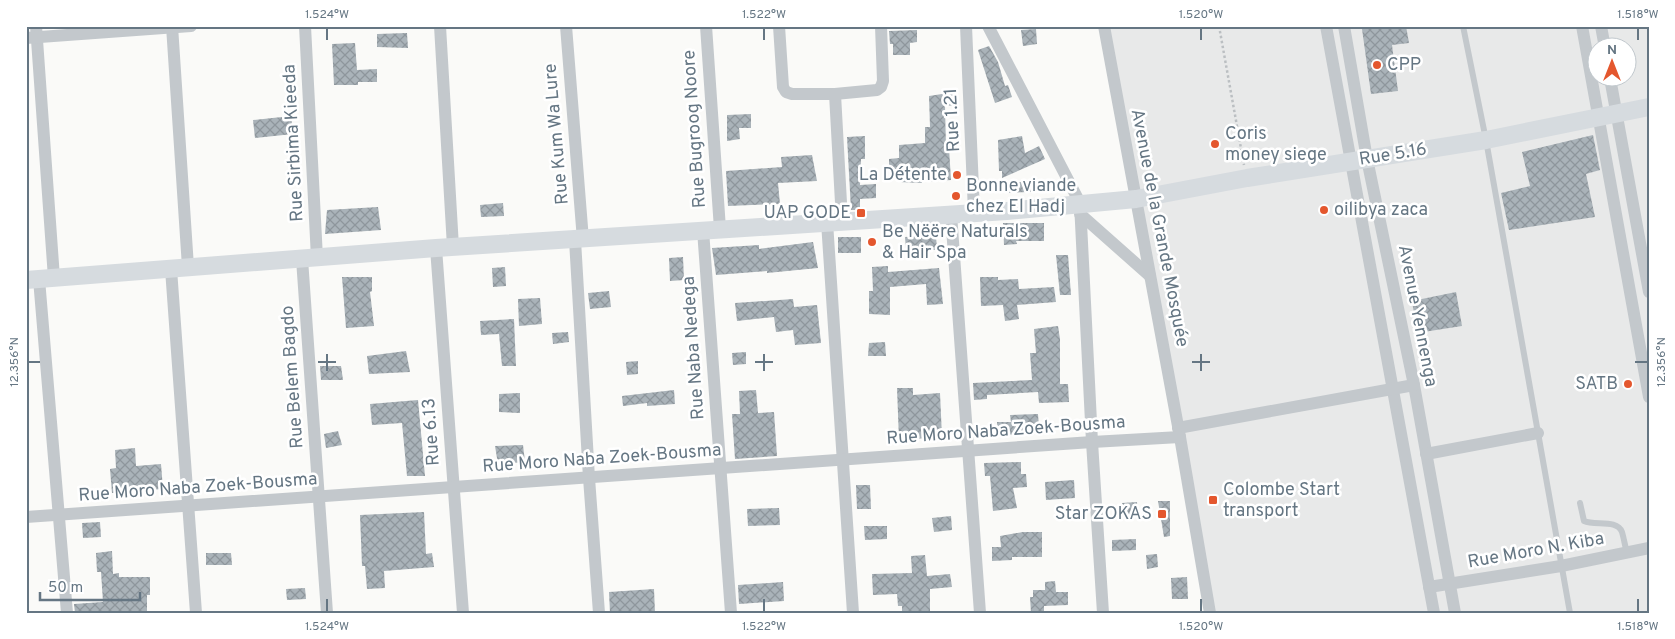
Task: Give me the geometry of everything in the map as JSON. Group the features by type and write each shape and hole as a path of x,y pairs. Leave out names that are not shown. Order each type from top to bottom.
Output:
{"main road":[{"name":"Rue 5.16","path":"40,279 444,248 974,212 1055,207 1080,209 1247,178 1486,140 1649,107"}],"street":[{"path":"67,613 40,279 33,34 191,26"},
{"name":"Rue Sirbima Kieeda","path":"305,26 310,258"},
{"path":"440,26 444,248"},
{"name":"Rue Kum Wa Lure","path":"566,26 579,240 589,478 600,613"},
{"name":"Rue Bugroog Noore","path":"706,26 711,230"},
{"path":"779,26 783,87 786,92 792,94 835,94 877,90 881,87 883,81 881,26"},
{"name":"Rue 1.21","path":"966,26 974,212"},
{"path":"988,26 1080,209 1150,276"},
{"name":"Avenue de la Grande Mosquée","path":"1104,26 1210,613"},
{"name":"Avenue Yennenga","path":"1326,26 1414,385 1450,584 1451,612"},
{"name":"Avenue Yennenga","path":"1344,26 1359,160 1392,390 1434,613"},
{"path":"1602,26 1582,29 1649,397"},
{"path":"172,27 188,506 196,613"},
{"path":"1612,88 1649,292"},
{"path":"835,94 834,222 843,459 853,613"},
{"path":"1609,179 1628,176"},
{"path":"1080,209 1103,613"},
{"path":"951,214 980,613"},
{"name":"Rue Naba Nedega","path":"711,230 721,468 731,613"},
{"name":"Rue 6.13","path":"444,248 454,487 463,613"},
{"name":"Rue Belem Bagdo","path":"310,258 319,497 327,613"},
{"name":"Rue Moro Naba Zoek-Bousma","path":"26,517 1092,442 1179,433 1414,385"},
{"path":"1426,454 1538,433"},
{"name":"Rue Moro N. Kiba","path":"1429,587 1561,566 1649,548"}],"lane":[{"path":"1463,26 1486,140 1570,613"},
{"path":"1580,503 1584,521 1616,525 1621,530 1627,553"}],"path":[{"path":"1219,26 1247,178"}],"shaded area":[{"path":"1104,26 1649,26 1649,613 1210,613"}],"building":[{"path":"1378,26 1406,26 1409,43 1392,45 1398,91 1371,94 1362,29"},
{"path":"1036,29 1037,44 1023,46 1021,30"},
{"path":"917,30 917,42 910,43 910,55 893,55 893,44 890,44 889,31"},
{"path":"407,33 408,48 377,47 377,34"},
{"path":"355,43 357,70 377,69 377,82 358,82 358,85 334,85 332,44"},
{"path":"989,46 998,62 1005,86 1008,85 1012,97 995,103 978,50"},
{"path":"955,92 957,105 945,106 946,148 949,148 951,180 922,183 899,182 899,169 889,169 889,159 899,158 899,145 925,143 925,127 930,127 929,96"},
{"path":"751,114 751,128 739,128 740,139 727,141 727,115"},
{"path":"291,116 293,134 255,138 253,120"},
{"path":"1593,135 1600,170 1586,174 1595,217 1509,230 1501,193 1530,186 1522,152"},
{"path":"865,136 865,159 861,159 860,185 876,184 876,198 860,199 860,210 851,210 847,137"},
{"path":"1022,136 1025,153 1039,146 1045,159 1002,178 1002,171 999,171 998,140"},
{"path":"812,155 817,181 778,183 780,204 728,206 726,171 782,167 781,157"},
{"path":"1051,180 1051,191 1003,193 1003,183"},
{"path":"503,203 504,216 481,217 480,205"},
{"path":"378,207 381,230 325,234 327,210"},
{"path":"1003,223 1044,223 1044,241 1016,241 1017,244 1004,245"},
{"path":"936,235 937,250 906,250 905,237"},
{"path":"838,237 861,237 861,253 838,253"},
{"path":"813,242 818,268 716,275 712,248 759,245 759,249"},
{"path":"1056,255 1068,255 1071,295 1060,295"},
{"path":"683,257 684,280 670,281 669,258"},
{"path":"888,266 888,272 939,268 943,304 927,305 926,284 890,287 890,315 869,314 869,291 873,291 872,267"},
{"path":"505,267 506,286 493,287 492,268"},
{"path":"342,277 372,277 372,291 370,292 374,326 346,328"},
{"path":"980,277 998,277 998,280 1018,279 1019,289 1054,287 1056,302 1017,305 1019,319 1005,321 1003,305 981,306"},
{"path":"609,291 611,307 590,309 588,293"},
{"path":"1456,292 1462,326 1417,333 1412,301"},
{"path":"540,298 542,324 519,326 518,299"},
{"path":"793,299 794,307 817,305 821,343 795,345 793,330 776,332 774,317 737,321 735,303"},
{"path":"514,319 516,366 502,366 499,334 481,335 480,321"},
{"path":"1058,326 1060,339 1060,384 1068,384 1069,402 1039,403 1038,392 987,395 987,399 974,400 973,383 1032,380 1030,353 1036,353 1034,329"},
{"path":"568,332 569,342 553,344 552,333"},
{"path":"885,342 886,356 868,356 869,343"},
{"path":"406,351 410,372 369,374 367,356"},
{"path":"746,352 746,364 733,365 732,353"},
{"path":"638,361 638,374 627,375 626,362"},
{"path":"320,366 341,366 343,380 321,380"},
{"path":"897,388 913,388 913,395 940,393 942,437 899,440"},
{"path":"674,390 675,404 647,406 647,403 623,406 622,396"},
{"path":"756,390 758,413 774,412 777,456 735,459 732,414 740,414 739,391"},
{"path":"520,393 520,413 499,412 499,394"},
{"path":"418,400 425,476 407,476 402,423 372,425 370,404"},
{"path":"1038,414 1039,428 1025,428 1026,434 998,435 997,422 1011,422 1010,415"},
{"path":"338,431 342,445 326,448 324,434"},
{"path":"523,445 525,462 498,464 495,446"},
{"path":"135,448 136,466 161,464 163,489 112,493 110,469 116,468 115,450"},
{"path":"1021,462 1021,474 1026,474 1027,487 1013,488 1017,508 993,511 990,476 985,476 984,463"},
{"path":"1074,480 1075,498 1046,500 1045,482"},
{"path":"856,485 870,485 871,509 857,509"},
{"path":"1158,501 1170,501 1170,536 1164,537"},
{"path":"1137,502 1138,516 1123,516 1122,503"},
{"path":"779,508 780,525 748,526 747,509"},
{"path":"424,512 426,554 432,553 434,567 384,571 385,588 367,589 365,566 362,566 360,515"},
{"path":"951,516 952,530 934,532 932,518"},
{"path":"100,522 101,537 83,538 82,523"},
{"path":"864,526 887,526 887,539 865,540"},
{"path":"1023,532 1042,532 1042,557 1012,557 1012,560 992,561 992,547 1001,547 1000,536"},
{"path":"1136,539 1136,550 1112,551 1112,540"},
{"path":"112,551 113,574 119,573 119,577 150,577 147,613 75,613 74,604 103,602 101,572 97,572 96,553"},
{"path":"206,553 231,553 232,565 206,565"},
{"path":"1157,554 1158,567 1147,569 1146,555"},
{"path":"925,555 927,576 950,574 952,587 930,589 930,613 902,613 902,606 898,606 897,594 873,595 872,574 912,573 911,556"},
{"path":"1187,577 1188,599 1172,599 1171,578"},
{"path":"1055,581 1056,592 1068,592 1068,605 1044,606 1044,613 1031,613 1030,597 1033,597 1033,590 1045,590 1045,582"},
{"path":"783,582 784,601 739,604 738,585"},
{"path":"305,588 306,599 287,600 286,589"},
{"path":"654,589 655,613 610,613 609,592"}],"place":[{"name":"CPP","path":"1377,65"},
{"name":"Coris money siege","path":"1215,144"},
{"name":"La Détente","path":"957,175"},
{"name":"Bonne viande chez El Hadj","path":"956,196"},
{"name":"oilibya zaca","path":"1324,210"},
{"name":"UAP GODE","path":"861,213"},
{"name":"Be Nëëre Naturals & Hair Spa","path":"872,242"},
{"name":"SATB","path":"1628,384"},
{"name":"Colombe Start transport","path":"1213,500"},
{"name":"Star ZOKAS","path":"1162,514"}]}
